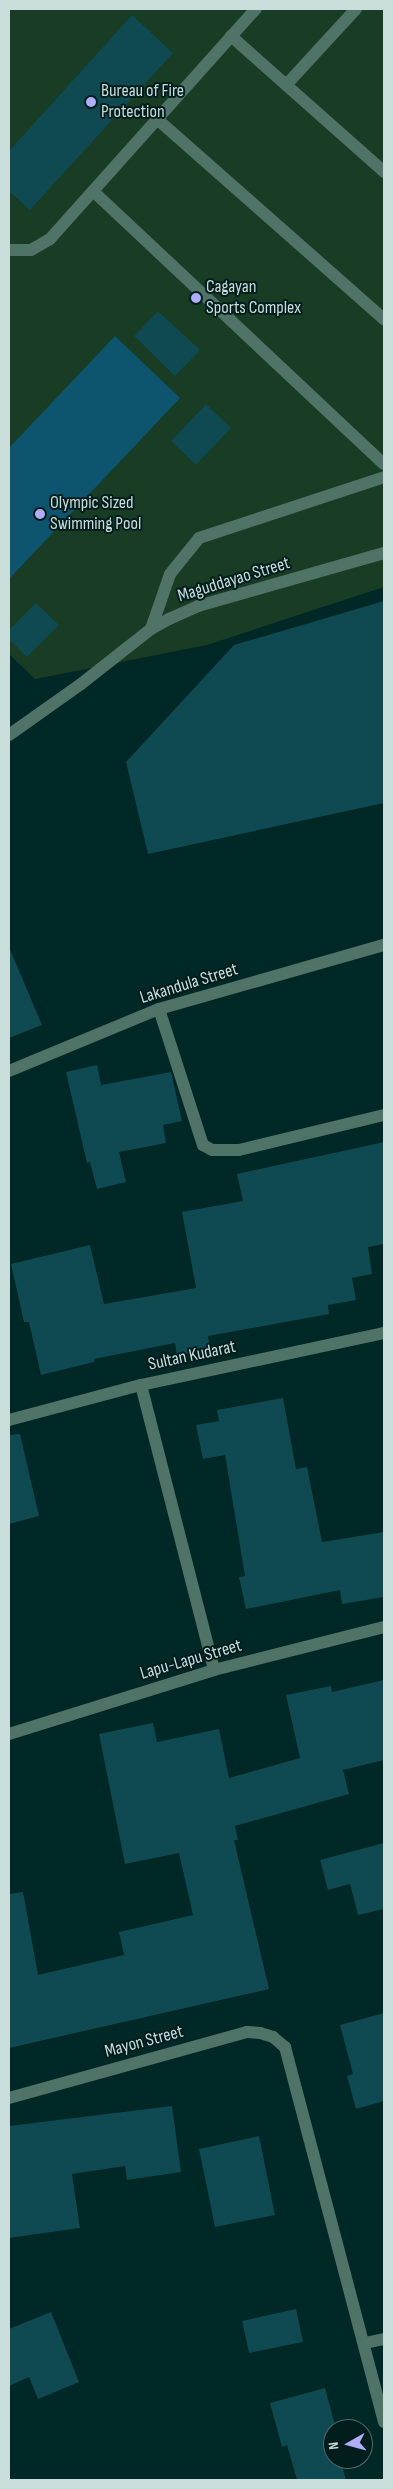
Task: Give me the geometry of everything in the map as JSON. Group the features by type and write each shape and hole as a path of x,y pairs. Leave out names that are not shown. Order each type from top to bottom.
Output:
{"street":[{"path":"9,250 31,250 50,239 256,9"},
{"path":"287,84 356,9"},
{"path":"231,36 384,172"},
{"path":"157,119 384,319"},
{"path":"93,192 384,464"},
{"path":"151,629 170,574 199,538 384,477"},
{"name":"Maguddayao Street","path":"9,735 81,684 151,629 198,606 384,553"},
{"name":"Lakandula Street","path":"9,1071 159,1009 384,945"},
{"path":"159,1009 203,1145 212,1150 239,1150 384,1115"},
{"name":"Sultan Kudarat","path":"9,1420 141,1385 384,1333"},
{"path":"141,1385 214,1670"},
{"name":"Lapu-Lapu Street","path":"9,1734 214,1670 384,1628"},
{"name":"Mayon Street","path":"9,2098 247,2032 273,2037 285,2047 365,2343"},
{"path":"384,2339 365,2343 384,2422"}],"green space":[{"name":"Cagayan Sports Complex","path":"9,9 384,9 384,587 207,645 35,679 9,654"}],"water":[{"name":"Olympic Sized Swimming Pool","path":"115,336 180,398 9,579 9,448"}],"building":[{"name":"Bureau of Fire Protection","path":"132,15 173,53 30,210 9,191 9,151"},
{"path":"158,311 200,350 175,376 134,336"},
{"path":"206,404 231,428 196,465 171,441"},
{"path":"384,601 384,803 148,854 126,762 234,645"},
{"path":"36,603 59,625 27,657 9,639 9,630"},
{"path":"9,947 42,1025 9,1038"},
{"path":"97,1065 101,1085 171,1072 182,1121 163,1125 166,1143 119,1152 126,1182 97,1189 90,1162 87,1163 66,1072"},
{"path":"384,1142 384,1244 368,1247 372,1274 352,1278 356,1300 328,1305 329,1314 208,1336 210,1349 177,1356 175,1343 94,1359 94,1362 41,1375 29,1322 24,1322 11,1264 90,1245 104,1304 196,1288 182,1212 243,1201 237,1174"},
{"path":"283,1398 296,1469 307,1467 322,1542 384,1532 384,1597 342,1604 340,1590 246,1609 239,1577 245,1576 225,1455 203,1459 196,1425 219,1421 217,1410"},
{"path":"20,1434 39,1516 9,1524 9,1435"},
{"path":"384,1680 384,1760 343,1770 349,1794 235,1826 238,1840 234,1840 269,1989 9,2048 9,1894 23,1892 38,1975 124,1955 119,1932 193,1915 179,1853 125,1864 99,1734 153,1723 157,1742 219,1729 229,1778 300,1758 286,1695 331,1686 332,1692"},
{"path":"384,1843 384,1909 358,1915 350,1884 328,1890 320,1860"},
{"path":"384,2013 384,2101 356,2109 347,2076 353,2074 340,2025"},
{"path":"172,2106 181,2172 127,2180 125,2166 72,2174 80,2228 9,2238 9,2126"},
{"path":"259,2136 275,2215 215,2227 199,2149"},
{"path":"296,2309 303,2342 249,2353 242,2321"},
{"path":"51,2312 79,2382 38,2399 29,2377 9,2386 9,2329"},
{"path":"325,2388 333,2419 323,2419 323,2469 343,2469 346,2480 297,2480 287,2445 282,2447 270,2403"}],"place":[{"name":"Bureau of Fire Protection","path":"91,102"},
{"name":"Cagayan Sports Complex","path":"196,298"},
{"name":"Olympic Sized Swimming Pool","path":"40,514"}]}
